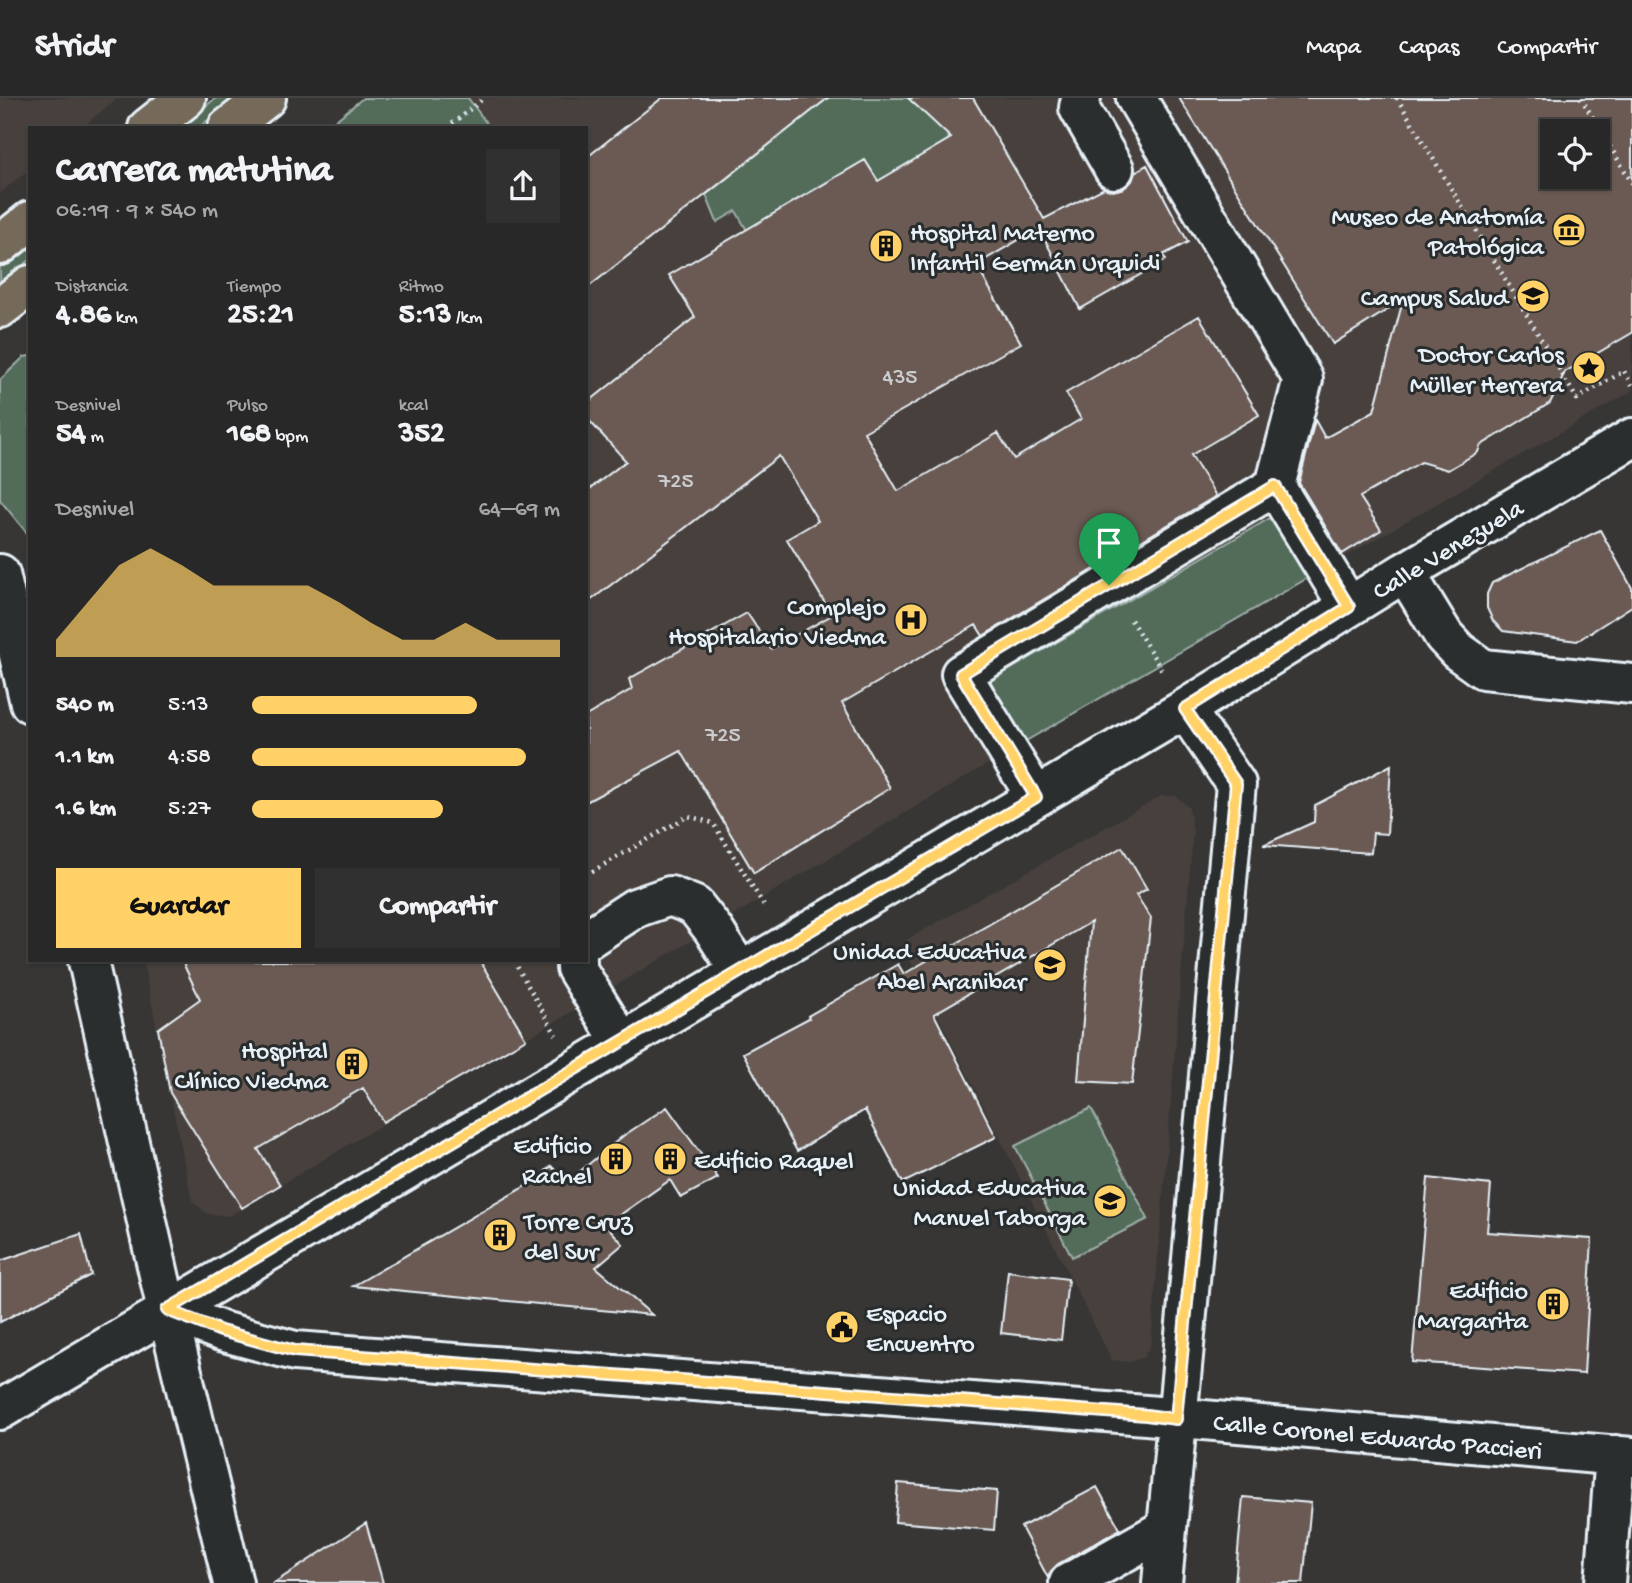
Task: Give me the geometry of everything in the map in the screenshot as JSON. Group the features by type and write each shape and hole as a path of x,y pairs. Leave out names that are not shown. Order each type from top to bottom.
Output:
{"main road":[{"path":"151,126 186,98"},
{"path":"231,126 266,98"},
{"path":"0,245 28,224"},
{"path":"0,308 28,287"}],"street":[{"path":"1082,98 1079,108 1114,169"},
{"path":"1036,797 961,674 1275,486 1303,379 1136,98"},
{"name":"Calle Venezuela","path":"0,1410 1185,709 1405,572 1632,438"},
{"path":"1275,486 1349,607"},
{"path":"1405,572 1444,636 1458,651 1483,669 1632,684"},
{"path":"0,574 28,694"},
{"path":"1162,1583 1236,784 1185,709"},
{"path":"588,939 635,908 670,896 695,906 740,972"},
{"path":"88,962 167,1310 233,1583"},
{"path":"576,962 576,968 621,1041"},
{"name":"Calle Coronel Eduardo Paccieri","path":"167,1310 221,1331 295,1351 1146,1415 1623,1456"},
{"path":"1605,1583 1623,1456"},
{"path":"1069,1583 1167,1528"}],"path":[{"path":"449,126 484,98"},
{"path":"1397,98 1577,399 1624,371 1632,385"},
{"path":"1581,98 1632,183"},
{"path":"1109,585 1185,709"},
{"path":"515,962 575,1069"}],"shaded area":[{"path":"0,98 118,98 83,126 28,126 28,171 0,193"},
{"name":"Complejo Hospitalario Viedma","path":"468,98 1632,98 1632,391 1026,741 229,1216 208,1214 192,1201 143,962 588,962 588,126 489,126"},
{"path":"1161,796 1176,796 1189,808 1193,832 1151,1343 1144,1357 1130,1362 1112,1360 901,943"}],"green space":[{"path":"216,98 236,98 201,126 181,126"},
{"path":"363,98 468,98 489,126 328,126"},
{"path":"828,98 912,98 924,113 942,119 949,140 878,181 865,160 796,200 758,250 736,211 717,222 706,195"},
{"path":"28,246 28,262 0,283 0,267"},
{"path":"28,356 28,535 0,500 0,380"},
{"path":"1277,514 1313,575 1026,741 990,681"},
{"path":"1091,1108 1148,1219 1072,1257 1015,1146"}],"building":[{"path":"662,98 828,98 588,287 588,156"},
{"path":"908,98 973,98 1044,219 1104,188 1113,191 1124,188 1132,181 1135,172 1147,165 1188,242 1163,255 1166,260 1080,309 1039,228 976,265 1021,343 864,432 898,491 998,433 1014,459 1081,419 1066,393 1199,316 1259,415 1191,455 1216,496 983,636 976,625 842,703 890,788 754,873 681,751 588,801 588,715 632,689 629,679 747,613 771,649 832,615 787,539 818,521 779,456 588,602 588,490 626,461 588,419 588,402 695,317 669,275 865,160 878,181 951,138"},
{"path":"1179,98 1632,98 1632,333 1565,372 1550,403 1480,446 1478,452 1448,470 1421,462 1360,497 1381,530 1342,554 1299,483 1315,420 1325,438 1374,411 1403,300 1333,344"},
{"path":"1600,530 1632,588 1632,606 1577,641 1503,631 1493,621 1487,608 1487,594 1492,583"},
{"path":"1391,765 1387,834 1373,833 1371,853 1263,845 1314,822 1315,805"},
{"path":"1122,847 1147,889 1136,895 1151,918 1132,1084 1078,1081 1091,922 934,1014 996,1137 903,1183 865,1110 797,1151 743,1053 809,1018 808,1016 898,964 904,974"},
{"name":"Hospital Clínico Viedma","path":"182,962 481,962 526,1039 383,1122 363,1088 258,1149 280,1185 242,1208 170,1093 158,1029 200,999"},
{"path":"667,1107 718,1178 681,1198 670,1180 606,1225 623,1244 596,1267 652,1315 353,1286 536,1180 551,1166 567,1182 623,1136"},
{"path":"1428,1178 1491,1185 1487,1232 1592,1239 1584,1374 1412,1362"},
{"path":"81,1234 91,1275 0,1322 0,1261"},
{"path":"1008,1271 1068,1279 1061,1340 1001,1333"},
{"path":"898,1483 997,1491 994,1530 895,1522"},
{"path":"1097,1487 1120,1529 1058,1564 1048,1578 1021,1527"},
{"path":"1243,1497 1311,1503 1303,1583 1235,1583"},
{"path":"366,1523 383,1583 274,1583"}],"place":[{"name":"Museo de Anatomía Patológica","path":"1569,230"},
{"name":"Hospital Materno Infantil Germán Urquidi","path":"886,246"},
{"name":"Campus Salud","path":"1533,296"},
{"name":"Doctor Carlos Müller Herrera","path":"1589,368"},
{"name":"Complejo Hospitalario Viedma","path":"911,620"},
{"name":"Unidad Educativa Abel Aranibar","path":"1050,965"},
{"name":"Hospital Clínico Viedma","path":"352,1064"},
{"name":"Edificio Rachel","path":"616,1159"},
{"name":"Edificio Raquel","path":"670,1159"},
{"name":"Unidad Educativa Manuel Taborga","path":"1110,1201"},
{"name":"Torre Cruz del Sur","path":"500,1235"},
{"name":"Edificio Margarita","path":"1553,1304"},
{"name":"Espacio Encuentro","path":"842,1327"}],"route":[{"path":"1275,486 1349,607 1185,709 1236,784 1176,1419 295,1351 221,1331 167,1310 1036,797 961,674 1109,585 1275,486"}]}
